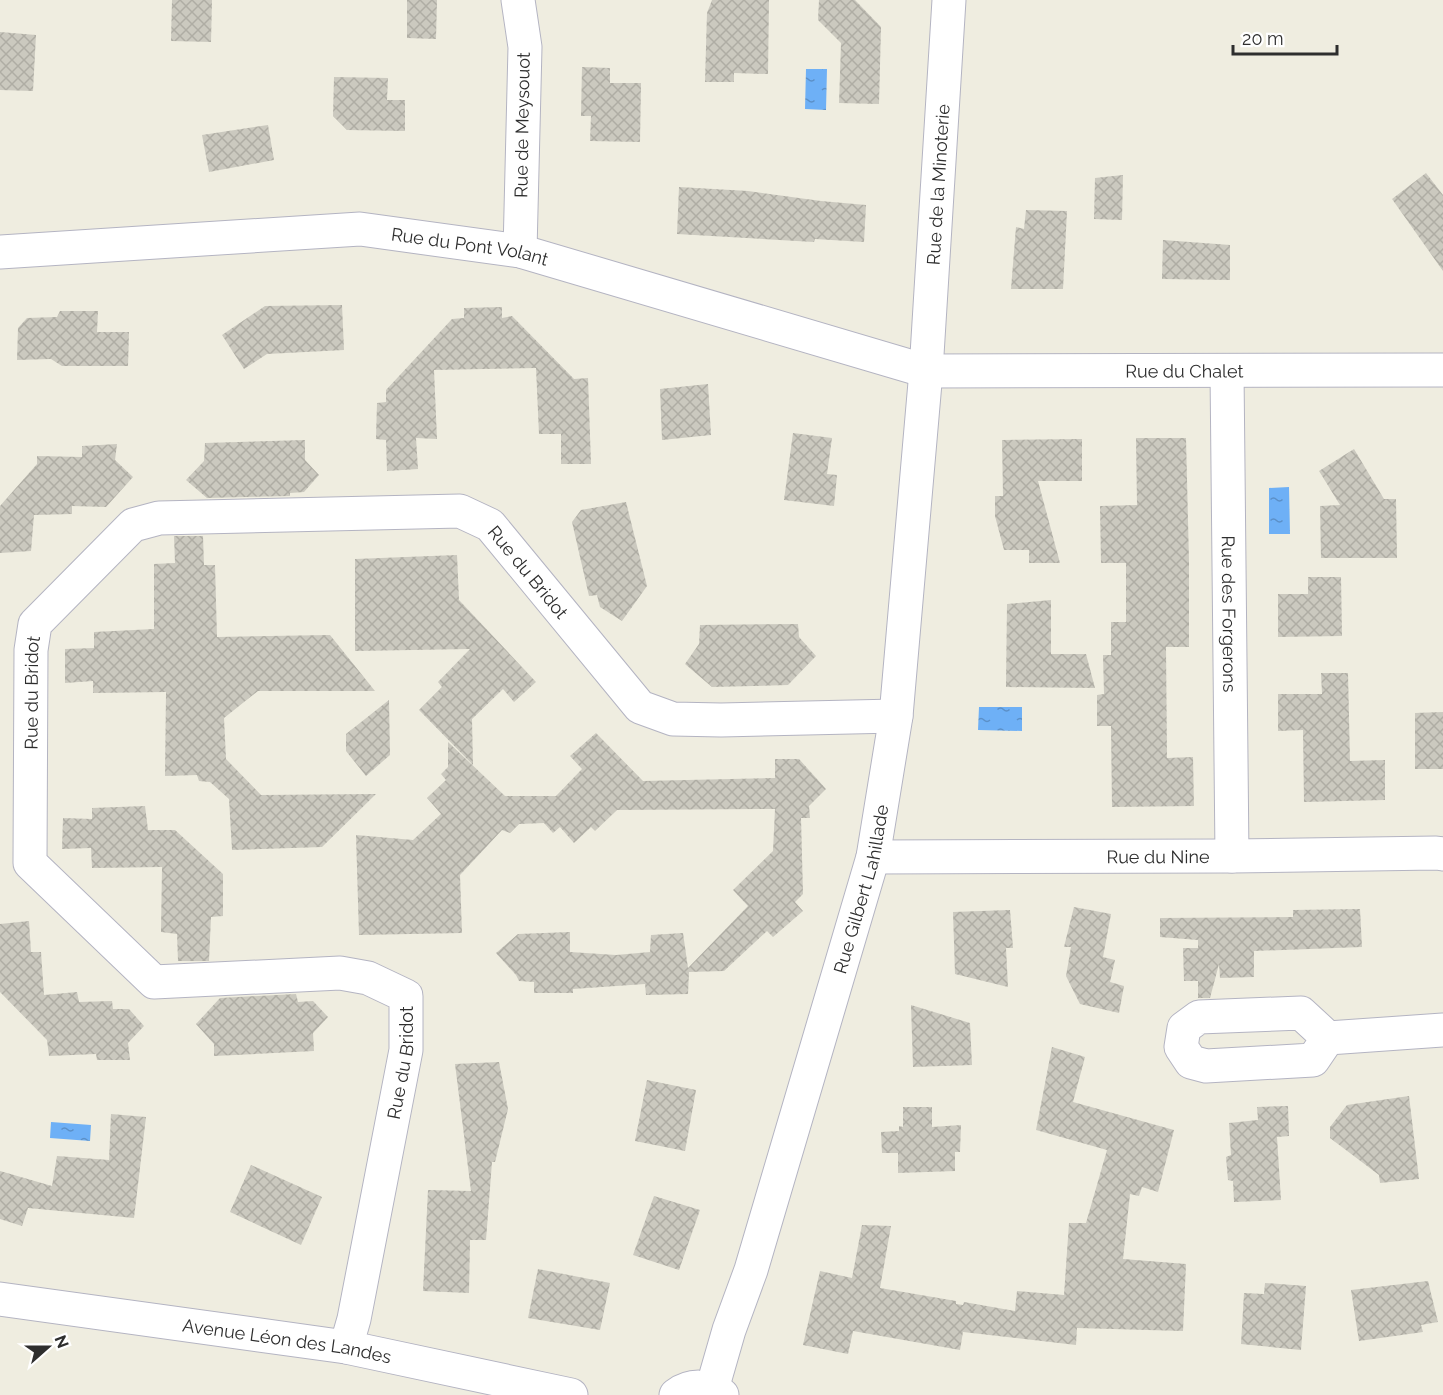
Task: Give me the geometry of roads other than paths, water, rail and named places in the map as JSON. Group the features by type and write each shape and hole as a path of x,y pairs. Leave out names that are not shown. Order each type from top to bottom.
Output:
{"street":[{"name":"Rue de Meysouot","path":"518,0 525,47 520,251"},
{"name":"Rue de la Minoterie","path":"926,371 949,0"},
{"name":"Rue du Pont Volant","path":"0,252 360,230 520,251 926,371"},
{"name":"Rue du Chalet","path":"926,371 1443,370"},
{"name":"Rue Gilbert Lahillade","path":"717,1392 729,1330 751,1270 873,857 896,716 926,371"},
{"name":"Rue des Forgerons","path":"1227,371 1232,856"},
{"name":"Rue du Bridot","path":"346,1347 354,1319 406,1050 406,996 368,978 340,973 154,982 30,863 31,650 35,624 133,525 159,518 460,511 490,525 640,707 673,719 896,716"},
{"name":"Rue du Nine","path":"873,857 1232,856 1436,852 1443,854"},
{"path":"1328,1038 1443,1030"},
{"name":"Avenue Léon des Landes","path":"0,1299 346,1347 571,1395"},
{"path":"676,1395 692,1387 717,1392"}],"water":[{"path":"806,69 827,69 826,110 805,109"},
{"path":"1289,487 1290,534 1269,534 1269,488"},
{"path":"979,707 1022,707 1022,731 978,730"},
{"path":"51,1122 91,1125 90,1141 50,1138"}]}
